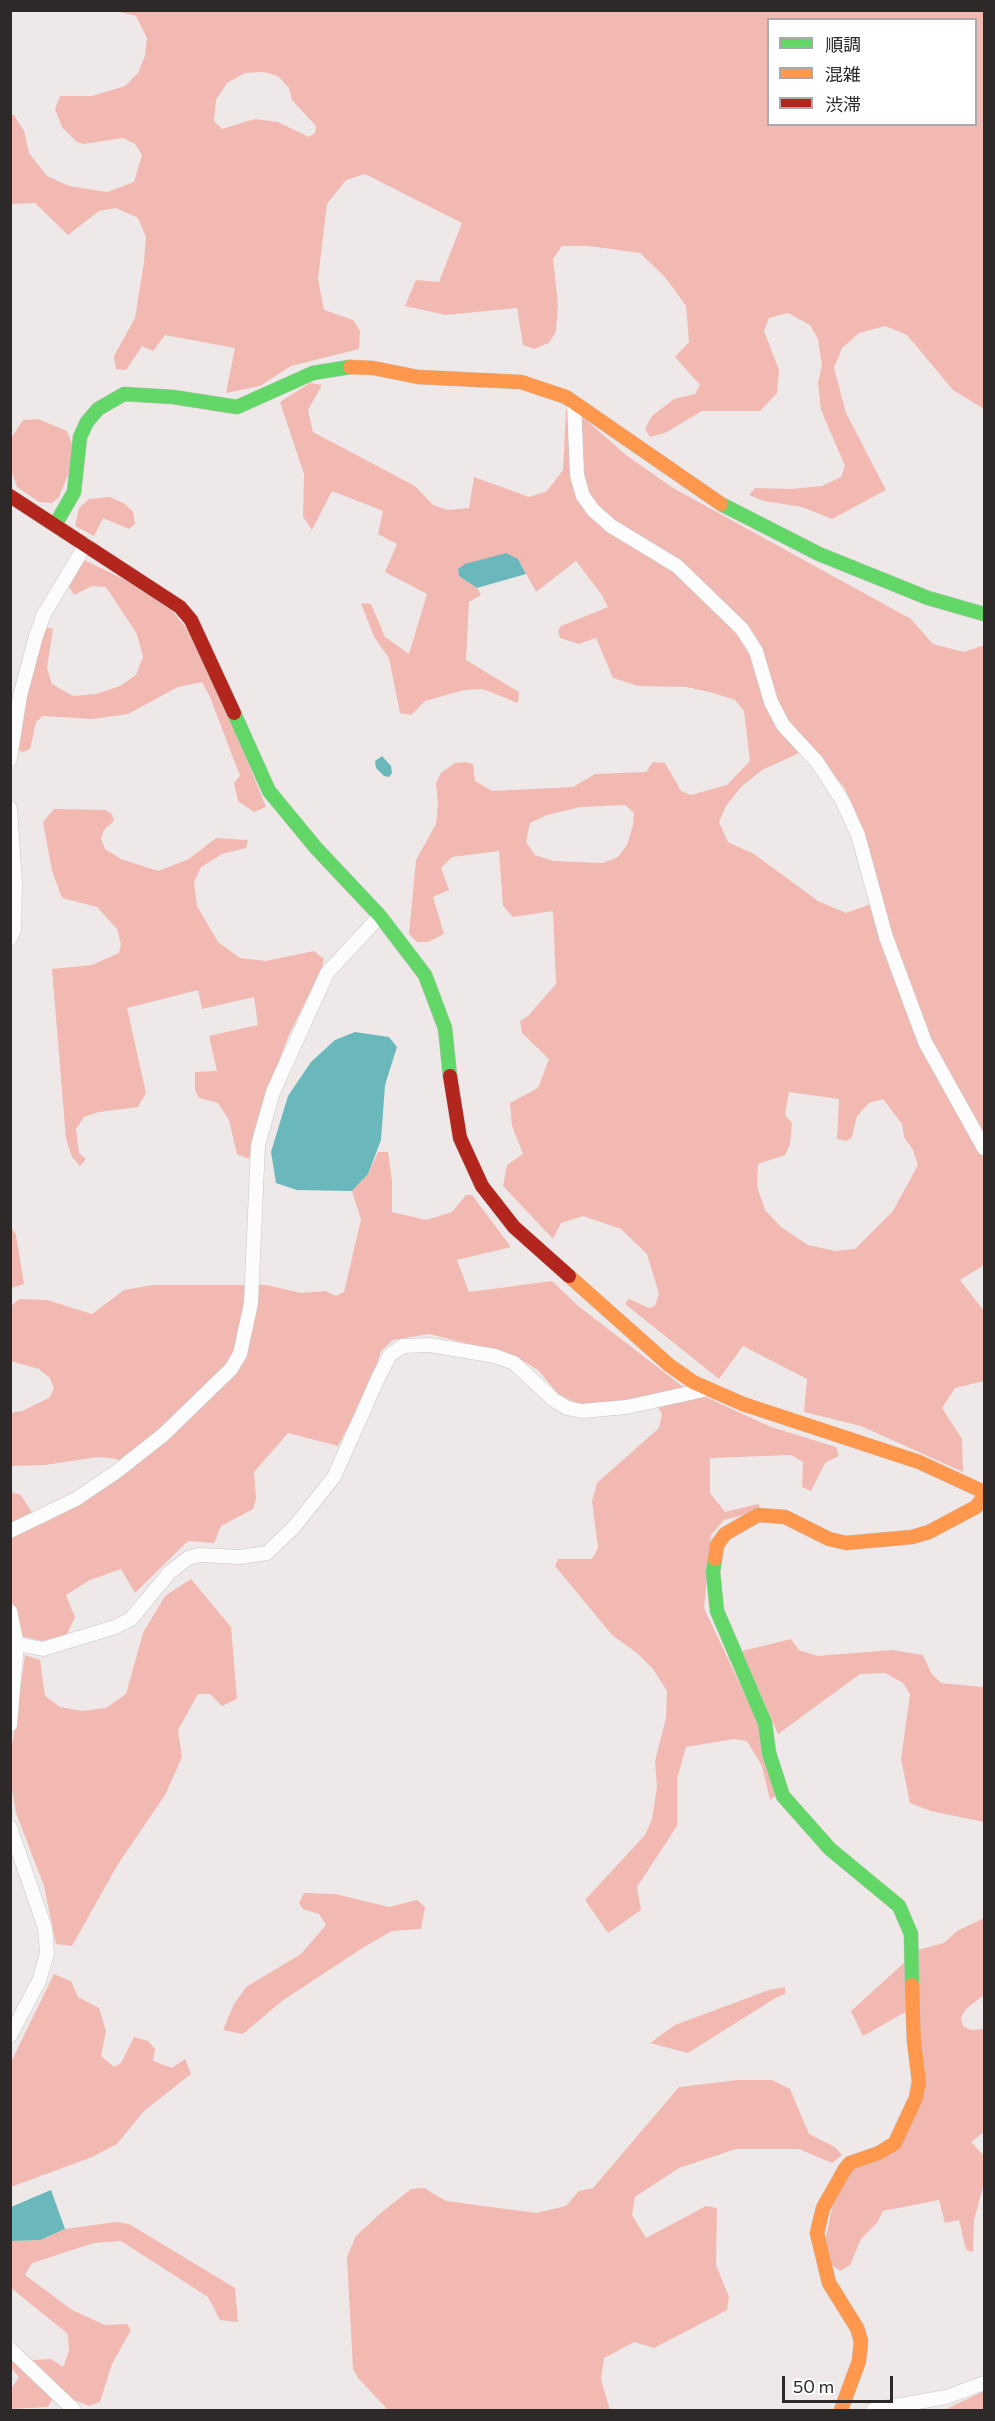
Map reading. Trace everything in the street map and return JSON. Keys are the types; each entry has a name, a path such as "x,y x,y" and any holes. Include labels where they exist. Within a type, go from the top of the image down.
{"street":[{"path":"55,525 74,492 80,436 87,422 104,405 124,394 144,393 237,407 313,374 332,368 355,367 418,377 520,382 566,397 694,488 743,517 879,580 928,598 984,614"},
{"path":"574,403 577,475 583,496 593,510 611,526 677,566 742,629 756,651 771,702 783,725 818,762 842,800 858,835 886,937 926,1042 984,1148"},
{"path":"10,496 180,607 191,620 215,668 256,766 269,791 316,848 380,916 425,975 439,1009 447,1042 453,1105 460,1138 478,1179 497,1208 556,1268 669,1365 693,1382 743,1404 919,1462 984,1494 976,1507 929,1532 912,1537 846,1543 829,1539 784,1517 759,1515 725,1534 717,1545 713,1572 717,1611 765,1723 769,1753 783,1796 830,1849 898,1906 911,1934 914,2042 919,2082 916,2098 895,2143 879,2153 850,2163 845,2169 823,2208 817,2234 829,2283 857,2328 861,2341 859,2361 841,2410"},
{"path":"10,759 20,696 36,636 44,614 86,544"},
{"path":"10,808 15,884 14,930 10,939"},
{"path":"10,1531 76,1499 116,1472 163,1435 231,1369 240,1354 251,1303 258,1145 273,1092 327,973 380,916"},
{"path":"16,1644 43,1649 115,1628 131,1619 169,1573 188,1558 199,1555 240,1557 267,1553 294,1527 334,1477 390,1355 403,1346 430,1345 495,1356 514,1363 560,1404 582,1411 627,1407 710,1388"},
{"path":"10,1611 16,1644 10,1725"},
{"path":"10,1827 45,1928 47,1953 39,1980 10,2036"},
{"path":"10,2349 74,2410"},
{"path":"873,2410 946,2397 984,2383"}],"shaded area":[{"path":"116,11 984,11 984,409 953,390 907,335 885,326 859,333 842,348 834,368 846,413 886,490 832,519 802,507 764,501 749,495 755,488 791,489 822,486 841,477 845,466 821,410 818,383 822,365 818,339 810,325 788,313 769,318 764,331 779,370 777,393 760,411 702,411 665,433 650,437 645,429 652,416 674,399 695,394 700,385 675,357 689,342 686,306 665,277 640,253 589,246 562,246 553,259 558,304 556,331 549,343 534,349 523,345 517,308 446,315 405,306 416,280 439,282 462,223 365,174 346,180 327,204 318,279 324,310 353,320 360,331 359,349 291,366 260,386 226,393 235,348 165,335 153,351 142,346 126,370 116,369 114,356 135,318 146,237 138,218 116,208 99,211 68,235 35,203 11,204 10,114 14,115 24,131 29,153 47,176 69,186 107,192 134,182 142,155 135,144 123,138 84,144 77,142 62,127 55,109 60,96 92,96 125,86 138,73 145,56 147,38 136,16","holes":["264,72 278,76 289,88 292,100 316,126 315,133 309,137 278,122 255,119 222,129 214,121 216,100 227,83 245,73"]},
{"path":"310,383 322,385 308,410 313,432 415,486 433,505 448,510 469,508 474,477 529,497 547,491 563,470 566,409 586,420 626,455 673,488 911,619 933,644 964,652 984,645 984,1265 960,1280 984,1311 984,1381 955,1388 942,1408 962,1439 963,1472 861,1426 804,1412 807,1379 743,1346 719,1379 625,1304 629,1299 649,1308 655,1306 659,1294 647,1254 621,1229 583,1216 561,1223 553,1239 503,1186 507,1165 523,1154 512,1126 510,1103 538,1088 549,1059 522,1033 520,1021 528,1016 556,984 553,911 513,917 503,906 499,851 452,857 441,868 449,890 433,897 444,934 428,942 417,942 409,934 416,860 436,824 438,805 436,783 441,773 455,763 473,764 475,781 492,791 573,787 595,774 646,772 653,762 665,763 681,791 691,795 727,785 750,761 744,711 735,700 710,692 686,687 638,686 613,678 596,638 579,644 560,638 558,631 561,626 608,607 602,595 576,561 536,592 518,559 459,576 477,588 481,595 469,602 466,660 519,692 518,703 483,689 464,690 425,701 411,715 400,713 389,658 374,637 361,603 371,604 385,637 409,654 427,594 385,572 397,544 378,534 383,511 332,491 312,530 303,517 304,474 280,402","holes":["810,748 844,787 863,829 882,900 846,913 818,901 754,854 728,842 719,822 726,806 741,787 762,770","625,805 634,813 627,845 618,857 603,863 553,861 535,855 526,842 530,823 547,815 580,807","789,1092 839,1099 837,1139 847,1141 852,1137 857,1116 869,1103 883,1099 902,1124 904,1137 913,1150 918,1165 893,1211 855,1249 835,1251 808,1245 781,1227 765,1210 757,1186 758,1164 785,1155 790,1144 792,1123 785,1115"]},
{"path":"38,419 67,431 72,444 69,472 59,497 52,503 39,502 17,487 11,470 11,438 23,420"},
{"path":"110,497 125,504 133,512 135,524 129,529 103,518 94,536 75,526 79,508 89,499"},
{"path":"84,560 142,588 171,609 187,629 212,674 266,807 254,812 238,801 234,783 240,776 202,682 178,687 128,714 92,719 43,716 36,722 30,749 23,752 16,749 25,697 45,627 53,629 47,668 52,684 73,696 96,694 120,686 136,675 143,657 137,634 106,587 92,586 74,595 69,587"},
{"path":"54,809 106,810 112,814 114,821 104,830 101,839 105,849 121,859 158,871 189,859 216,838 248,840 246,848 222,854 201,867 194,882 197,906 218,942 240,958 266,961 314,951 324,959 322,968 289,1035 266,1094 249,1159 237,1154 229,1120 218,1103 199,1098 195,1090 195,1072 217,1071 209,1036 258,1025 254,997 202,1009 198,990 127,1008 146,1093 138,1107 99,1112 84,1117 76,1129 79,1153 86,1159 80,1166 72,1157 66,1139 52,969 92,965 119,953 121,944 117,929 97,907 62,898 52,871 43,822"},
{"path":"378,1152 388,1152 392,1181 392,1212 426,1220 452,1212 466,1195 472,1195 511,1247 457,1260 469,1292 552,1281 577,1305 682,1386 771,1427 836,1447 839,1456 825,1463 811,1491 802,1487 803,1462 791,1455 710,1458 710,1493 725,1512 758,1504 762,1510 724,1520 711,1535 704,1608 756,1718 776,1795 770,1800 762,1766 747,1741 734,1739 686,1747 677,1779 677,1826 637,1887 641,1910 608,1933 585,1900 645,1835 652,1819 657,1787 655,1761 666,1718 667,1691 653,1669 637,1653 612,1635 555,1566 558,1559 592,1559 598,1548 592,1501 597,1483 659,1428 662,1414 658,1407 648,1400 579,1404 559,1395 538,1370 513,1355 429,1334 393,1340 381,1351 371,1383 338,1446 288,1433 254,1472 256,1498 253,1509 221,1526 214,1543 188,1541 135,1593 121,1569 90,1580 66,1595 75,1617 66,1636 42,1641 11,1634 11,1492 21,1495 40,1525 77,1506 125,1471 117,1459 98,1457 45,1465 11,1466 11,1413 22,1411 49,1398 54,1389 50,1378 39,1369 11,1361 11,1306 19,1299 47,1300 92,1314 124,1290 153,1285 266,1285 301,1293 325,1291 336,1296 344,1292 361,1220 352,1191 368,1174"},
{"path":"11,1227 16,1235 24,1284 11,1288"},
{"path":"191,1579 231,1627 237,1699 222,1706 210,1694 198,1694 178,1730 182,1757 165,1795 118,1864 72,1946 56,1944 44,1886 16,1813 11,1784 11,1753 25,1655 40,1660 45,1696 60,1707 82,1711 106,1708 126,1694 143,1633 165,1596"},
{"path":"791,1639 799,1650 817,1656 892,1650 923,1655 931,1673 941,1683 984,1687 984,1822 931,1811 910,1803 901,1759 910,1694 903,1683 885,1673 860,1674 778,1734 742,1651"},
{"path":"304,1893 335,1894 389,1907 417,1900 425,1907 421,1929 392,1931 364,1947 282,2001 243,2034 223,2030 234,2004 246,1987 301,1954 326,1925 319,1914 303,1909 299,1903"},
{"path":"984,1918 984,1995 966,2009 961,2018 963,2026 971,2030 984,2029 984,2132 971,2142 984,2156 984,2183 974,2220 973,2252 966,2250 959,2220 945,2223 939,2200 883,2211 877,2223 861,2239 850,2265 840,2271 829,2263 825,2242 833,2203 853,2168 910,2129 918,2005 863,2036 851,2011 918,1950 944,1943 957,1931"},
{"path":"54,1974 71,1981 78,1997 99,2008 106,2031 101,2056 114,2067 121,2063 134,2037 148,2041 155,2049 153,2061 172,2068 185,2059 191,2074 144,2111 117,2144 92,2157 11,2187 11,2062"},
{"path":"785,1987 785,1994 688,2053 650,2043 675,2025 769,1990"},
{"path":"738,2080 772,2080 790,2089 809,2134 835,2147 842,2155 832,2163 799,2149 736,2149 679,2168 635,2197 632,2215 646,2238 706,2206 717,2208 716,2265 729,2297 727,2310 654,2348 634,2342 604,2358 601,2379 610,2410 388,2410 358,2378 353,2369 347,2257 356,2236 411,2189 424,2188 446,2201 536,2213 566,2206 579,2191 593,2188 679,2087"},
{"path":"116,2222 129,2224 235,2288 238,2322 220,2320 208,2297 121,2241 94,2243 32,2263 25,2275 72,2310 105,2325 127,2324 131,2330 112,2364 100,2402 89,2406 67,2397 33,2360 51,2359 63,2367 69,2351 68,2334 11,2288 10,2241 40,2240 65,2229"},
{"path":"11,2357 26,2370 52,2400 48,2407 11,2409 11,2389 19,2377 11,2368"},
{"path":"984,2391 984,2410 944,2410"}],"water":[{"path":"506,553 518,559 526,574 477,588 459,576 458,569 465,564"},
{"path":"382,756 391,766 392,773 389,777 384,776 376,768 375,761"},
{"path":"355,1032 389,1037 397,1047 385,1085 381,1140 368,1174 352,1191 297,1190 276,1183 271,1152 288,1096 311,1062 335,1040"},
{"path":"51,2190 65,2229 40,2240 11,2241 11,2207"}],"traffic: fast":[{"path":"55,525 74,492 80,437 87,422 98,409 124,394 173,397 237,407 313,373 350,367"},
{"path":"721,504 819,554 928,598 984,614"},
{"path":"234,713 269,791 316,848 380,916 425,975 445,1028 450,1076"},
{"path":"715,1559 713,1572 717,1611 765,1723 769,1753 783,1796 830,1849 899,1906 911,1934 912,1985"}],"traffic: slow":[{"path":"350,367 373,368 418,377 521,382 566,397 721,504"},
{"path":"569,1276 669,1365 693,1382 743,1404 919,1462 984,1492"},
{"path":"715,1559 717,1545 725,1534 758,1515 785,1517 829,1539 846,1543 912,1537 929,1532 976,1507 984,1496"},
{"path":"841,2410 859,2361 861,2341 857,2328 829,2283 817,2233 823,2208 845,2169 850,2163 879,2153 895,2143 916,2098 919,2082 914,2041 912,1985"}],"traffic: jam":[{"path":"10,496 180,607 191,620 234,713"},
{"path":"450,1076 460,1138 482,1186 514,1227 569,1276"}]}
